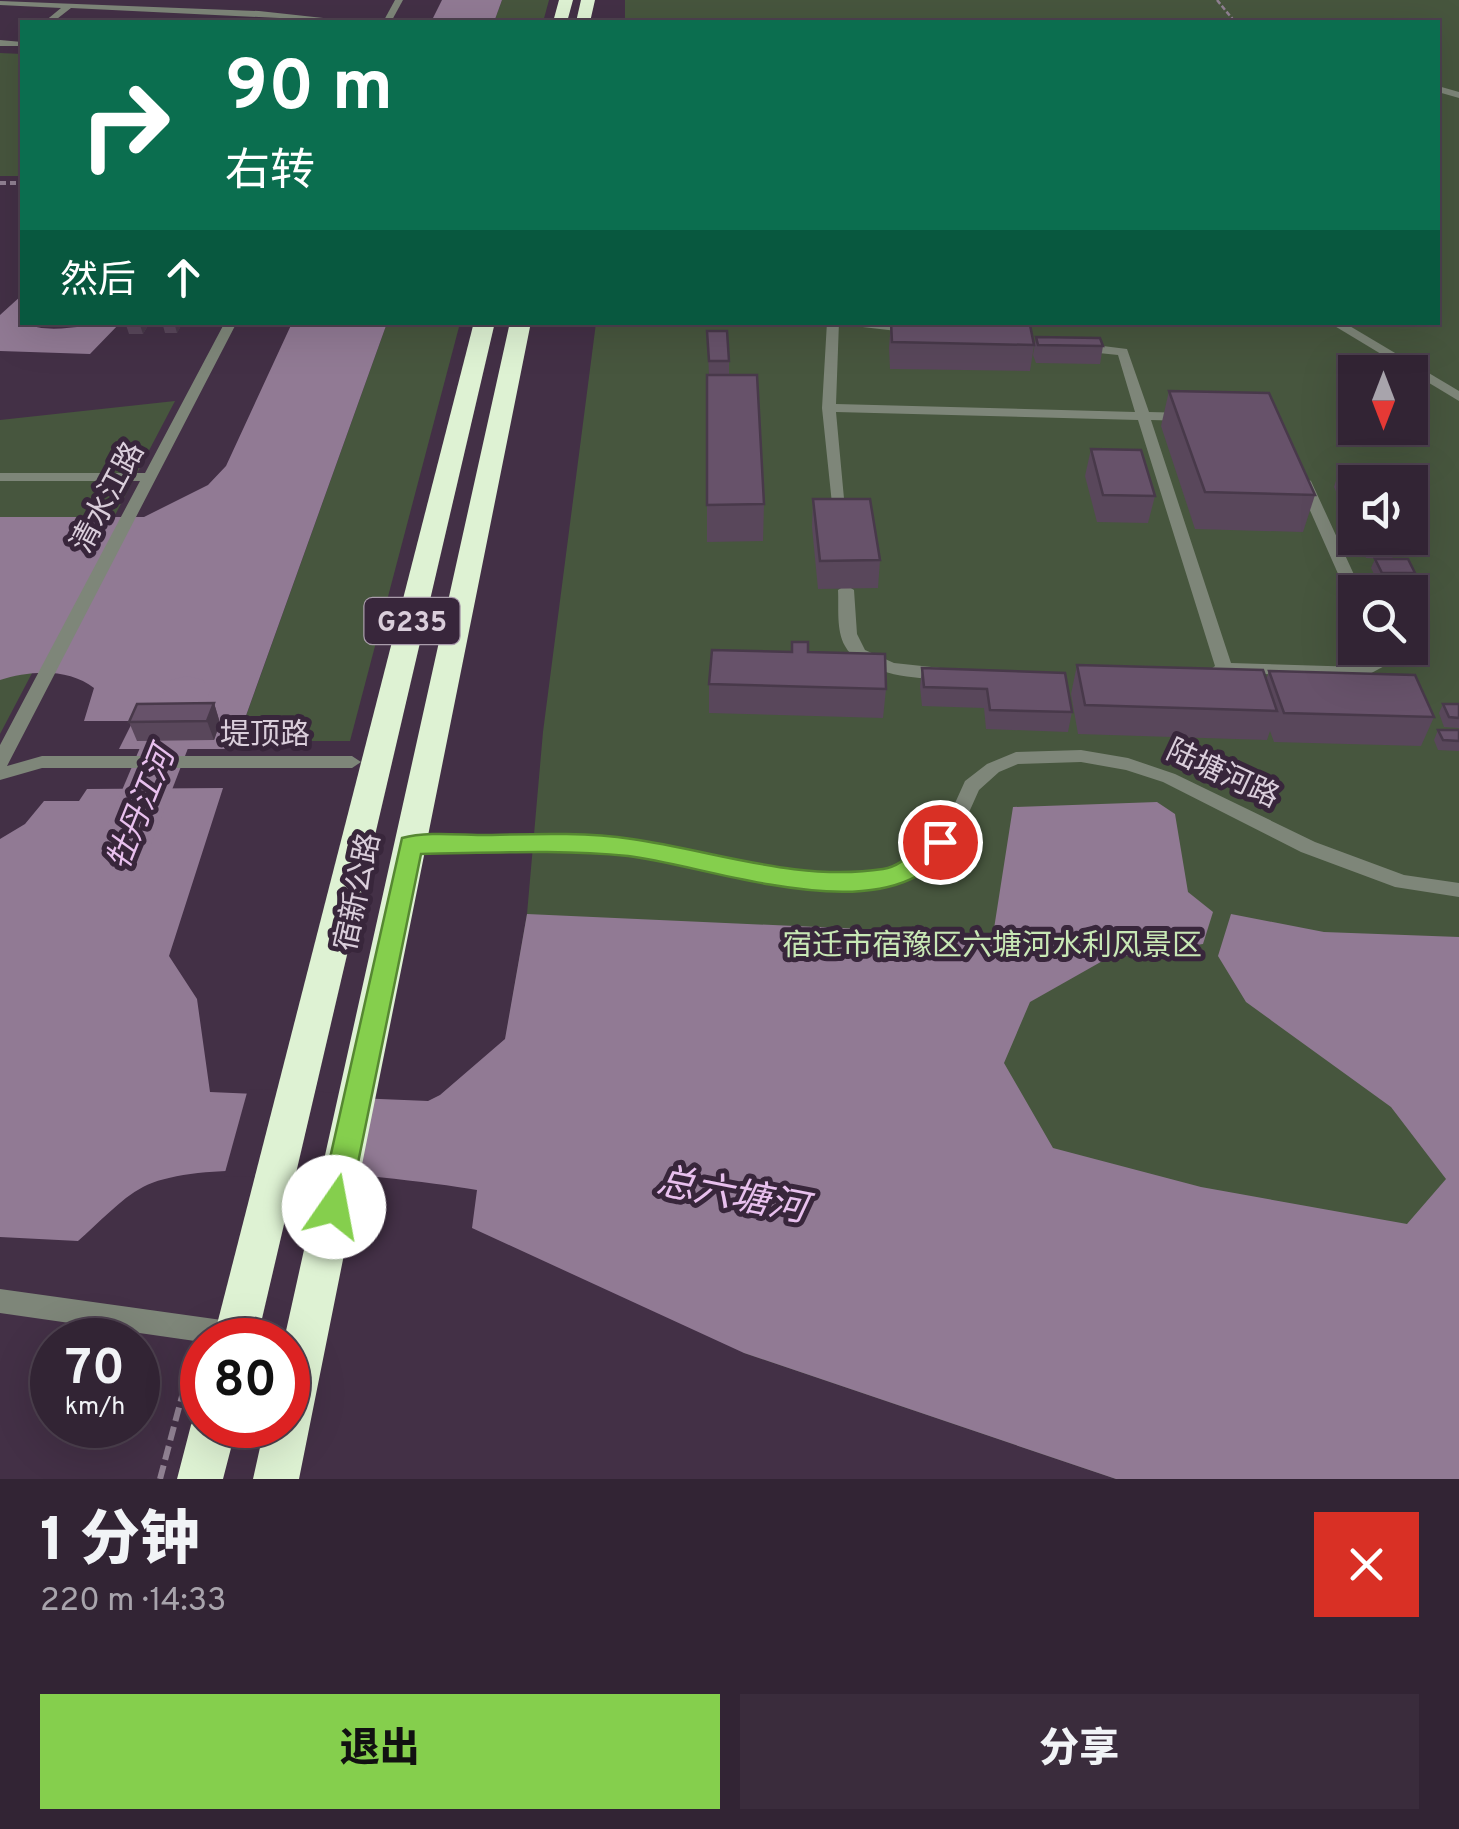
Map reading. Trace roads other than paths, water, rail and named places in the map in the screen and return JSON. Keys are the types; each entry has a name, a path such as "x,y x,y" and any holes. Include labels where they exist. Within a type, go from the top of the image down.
{"highway":[{"name":"宿新公路","path":"231,1318 259,1245 483,325"},
{"name":"宿新公路","path":"276,1479 520,325"},
{"path":"200,1479 208,1448"}],"street":[{"path":"259,13 270,0"},
{"path":"0,3 72,3 334,20"},
{"path":"51,20 72,3"},
{"name":"清水江路","path":"0,762 229,325"},
{"path":"833,325 829,408 840,525"},
{"path":"880,325 931,331"},
{"path":"1339,325 1459,396"},
{"path":"1066,346 1124,352 1224,668"},
{"path":"829,408 1201,418"},
{"path":"1301,472 1347,575"},
{"path":"0,476 150,477"},
{"path":"846,590 851,639 861,656 912,672 952,673"},
{"path":"1192,681 1208,678 1224,668 1364,672 1378,665"},
{"name":"陆塘河路","path":"411,845 526,843 630,848 767,876 888,878 929,858 960,814 971,786 993,768 1016,758 1081,756 1128,764 1169,778 1308,846 1385,876 1459,890"},
{"name":"堤顶路","path":"0,774 56,762 352,762"},
{"path":"0,1301 180,1328"}],"water":[{"path":"442,0 502,0 495,20 432,20"},
{"path":"20,297 20,325 57,329 118,325 90,354 0,351 0,315"},
{"path":"291,325 386,325 234,749 119,749 133,721 84,721 94,688 84,682 49,673 0,680 0,517 144,517 208,485 226,466"},
{"name":"总六塘河","path":"223,788 169,956 197,999 210,1092 428,1101 440,1095 505,1039 527,914 993,935 1013,807 1157,802 1175,814 1188,892 1213,912 1203,944 1106,959 1030,1002 1004,1063 1053,1148 1201,1187 1407,1224 1446,1179 1391,1107 1246,1002 1218,956 1231,914 1324,932 1459,937 1459,1479 1116,1479 744,1353 472,1228 477,1190 356,1175 212,1172 172,1177 143,1187 78,1241 0,1237 0,839 25,824 44,801 79,801 87,789"}],"waterway":[{"name":"牡丹江河","path":"124,847 187,691"}],"park label":[{"name":"宿迁市宿豫区六塘河水利风景区","path":"992,945"}]}
